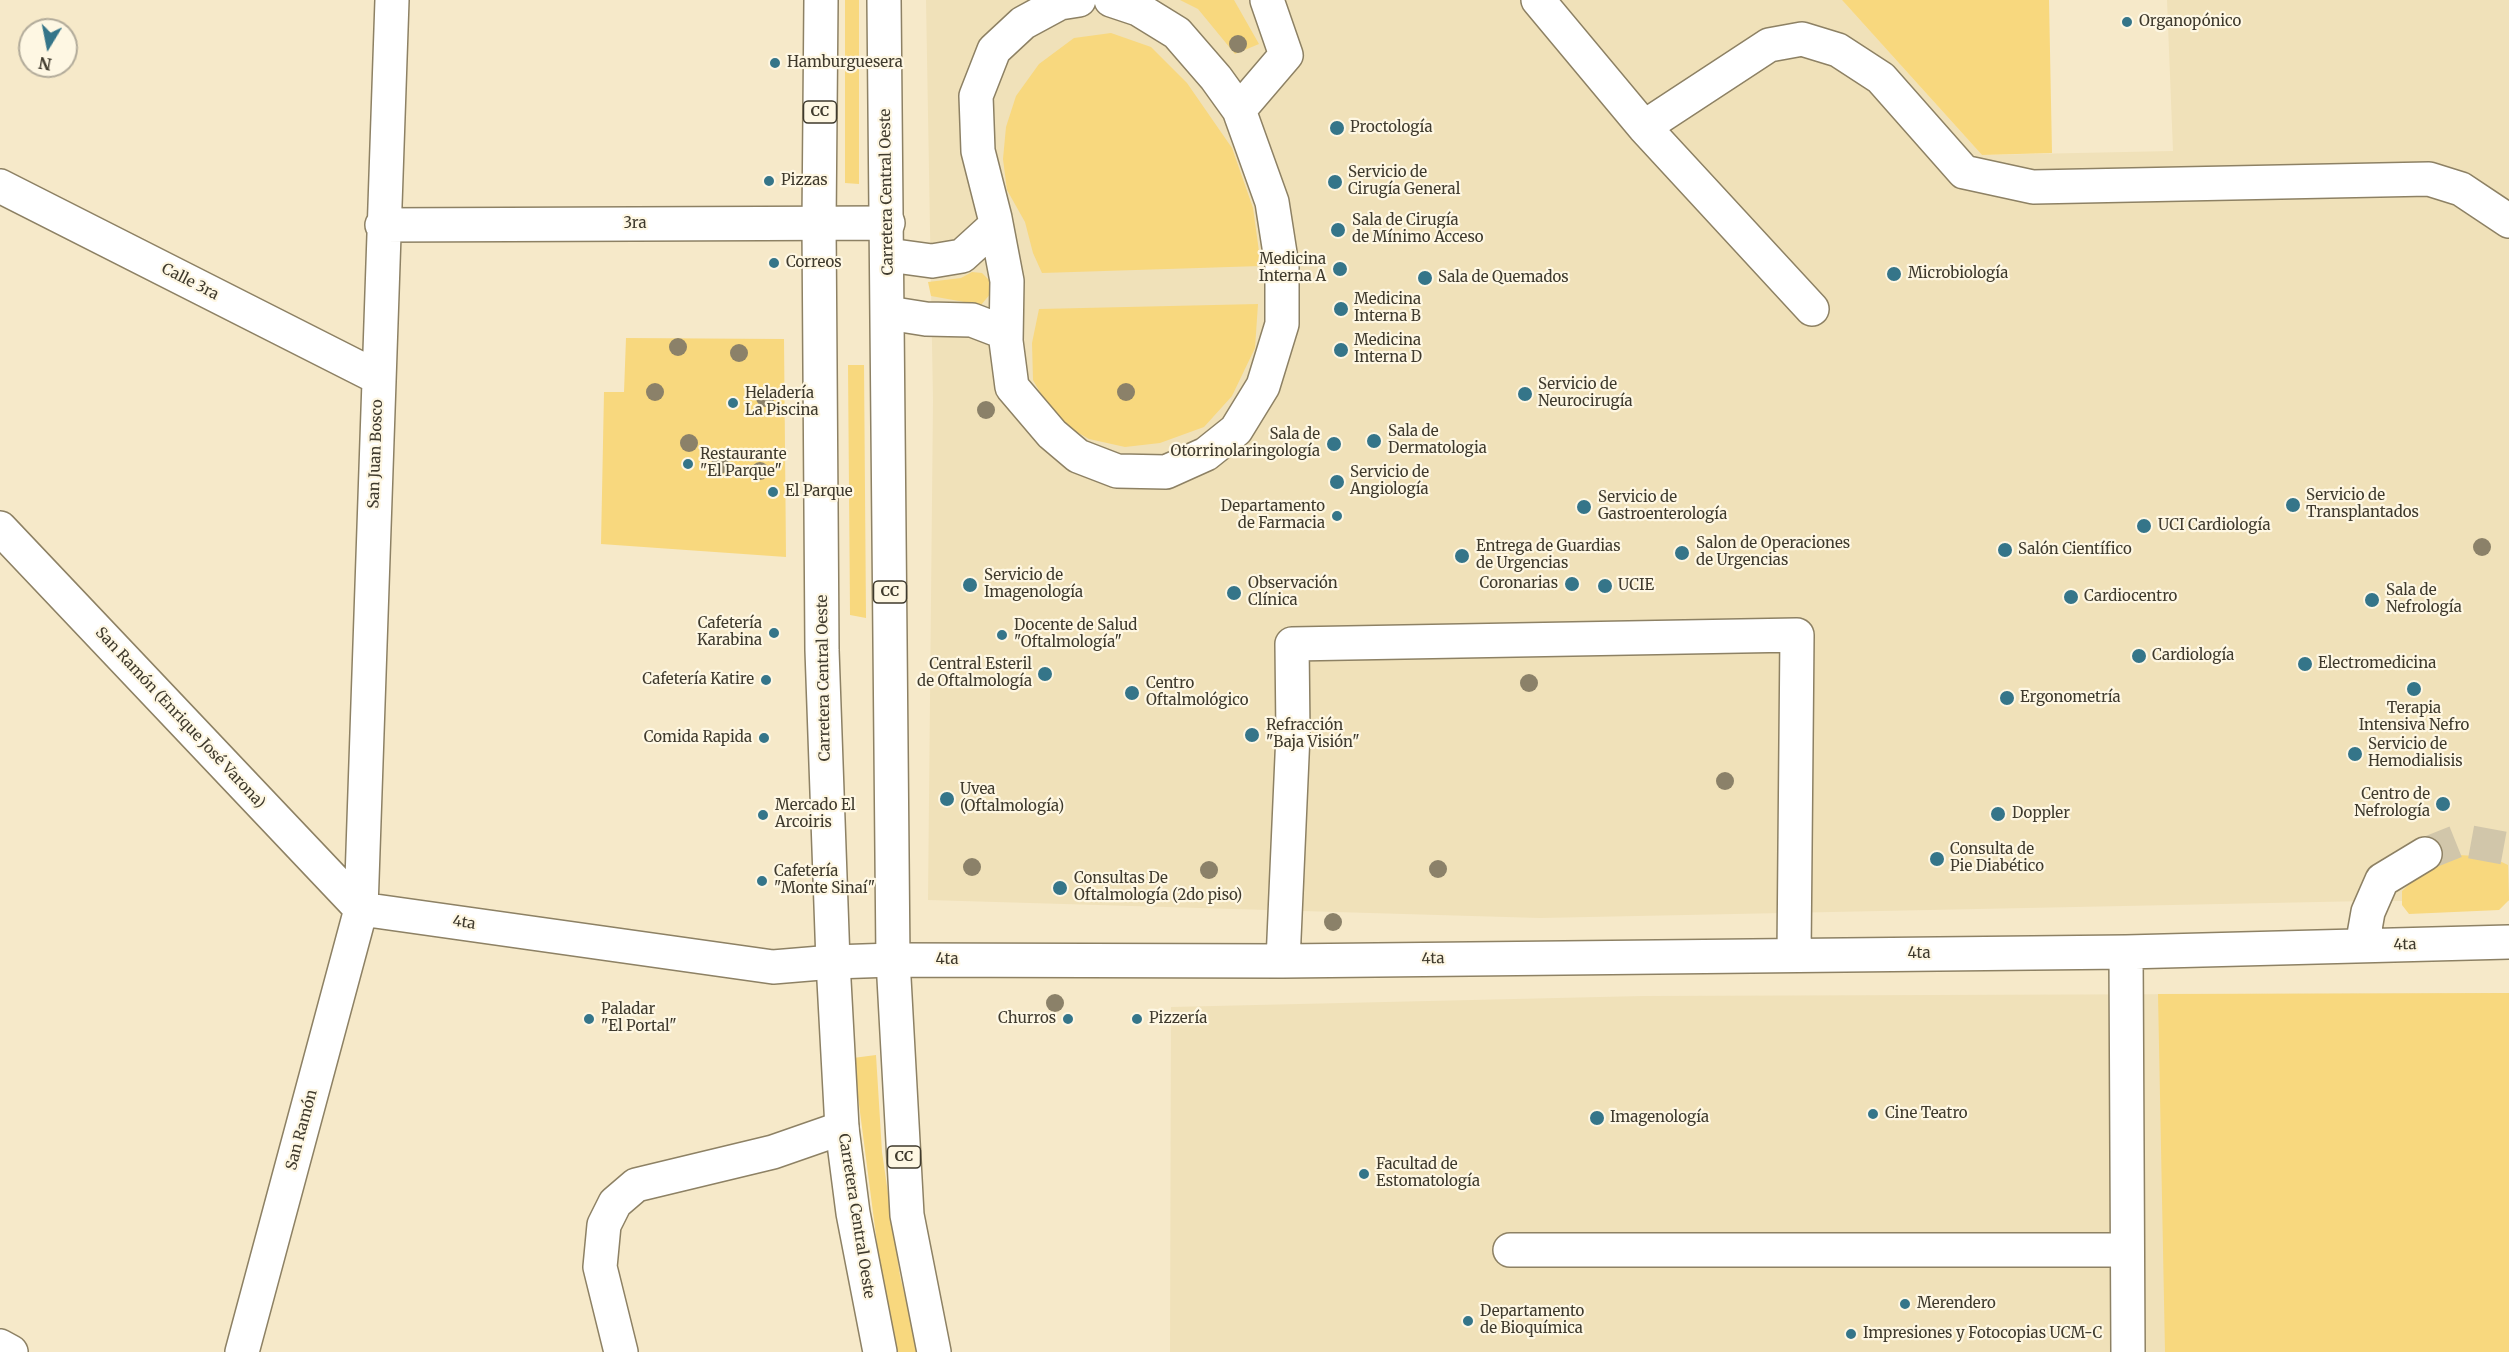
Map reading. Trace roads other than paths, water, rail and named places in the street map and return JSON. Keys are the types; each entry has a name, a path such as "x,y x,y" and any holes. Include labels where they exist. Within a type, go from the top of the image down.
{"street":[{"name":"San Juan Bosco","path":"361,909 382,225 392,0"},
{"name":"Carretera Central Oeste","path":"821,0 819,224 822,650 833,962 842,1128 853,1213 880,1352"},
{"name":"Carretera Central Oeste","path":"884,0 893,960 907,1215 934,1352"},
{"path":"1079,0 1060,3 1023,23 994,50 976,96 978,152 1007,280 1006,333 1012,387 1052,434 1078,456 1117,471 1166,472 1206,454 1236,430 1263,386 1282,324 1282,266 1272,202 1239,110 1216,78 1176,33 1137,9 1111,0"},
{"path":"1239,110 1286,55 1267,0"},
{"path":"1538,0 1644,127 1812,309"},
{"path":"1644,127 1769,45 1802,39 1838,50 1881,78 1964,172 2033,187 2429,179 2461,189 2509,220"},
{"name":"Calle 3ra","path":"0,186 379,378"},
{"name":"3ra","path":"382,225 819,224 888,239 932,261 962,255 996,225"},
{"path":"888,313 926,319 972,320 1006,333"},
{"name":"San Ramón (Enrique José Varona)","path":"0,528 361,909"},
{"path":"1283,961 1292,746 1292,644 1797,635 1794,955"},
{"path":"2362,946 2368,912 2382,880 2425,854"},
{"name":"4ta","path":"361,909 773,967 893,960 1283,961 2126,952 2509,942"},
{"name":"San Ramón","path":"243,1352 361,909"},
{"path":"2126,952 2128,1352"},
{"path":"621,1352 600,1267 604,1225 615,1203 636,1185 773,1152 842,1128"},
{"path":"1510,1250 2127,1250"},
{"path":"0,1346 11,1352"}],"tunnel":[{"path":"2425,854 2460,840 2509,849"}],"place":[{"name":"Organopónico","path":"2127,22"},
{"name":"Hamburguesera","path":"775,63"},
{"name":"Proctología","path":"1337,128"},
{"name":"Pizzas","path":"769,181"},
{"name":"Servicio de Cirugía General","path":"1335,182"},
{"name":"Sala de Cirugía de Mínimo Acceso","path":"1338,230"},
{"name":"Correos","path":"774,263"},
{"name":"Medicina Interna A","path":"1340,269"},
{"name":"Microbiología","path":"1894,274"},
{"name":"Sala de Quemados","path":"1425,278"},
{"name":"Medicina Interna B","path":"1341,309"},
{"name":"Medicina Interna D","path":"1341,350"},
{"name":"Servicio de Neurocirugía","path":"1525,394"},
{"name":"Heladería La Piscina","path":"733,403"},
{"name":"Sala de Dermatologia","path":"1374,441"},
{"name":"Sala de Otorrinolaringología","path":"1334,444"},
{"name":"Restaurante \"El Parque\"","path":"688,464"},
{"name":"Servicio de Angiología","path":"1337,482"},
{"name":"El Parque","path":"773,492"},
{"name":"Servicio de Transplantados","path":"2293,505"},
{"name":"Servicio de Gastroenterología","path":"1584,507"},
{"name":"Departamento de Farmacia","path":"1337,516"},
{"name":"UCI Cardiología","path":"2144,526"},
{"name":"Salón Científico","path":"2005,550"},
{"name":"Salon de Operaciones de Urgencias","path":"1682,553"},
{"name":"Entrega de Guardias de Urgencias","path":"1462,556"},
{"name":"Coronarias","path":"1572,584"},
{"name":"Servicio de Imagenología","path":"970,585"},
{"name":"UCIE","path":"1605,586"},
{"name":"Observación Clínica","path":"1234,593"},
{"name":"Cardiocentro","path":"2071,597"},
{"name":"Sala de Nefrología","path":"2372,600"},
{"name":"Cafetería Karabina","path":"774,633"},
{"name":"Docente de Salud \"Oftalmología\"","path":"1002,635"},
{"name":"Cardiología","path":"2139,656"},
{"name":"Electromedicina","path":"2305,664"},
{"name":"Central Esteril de Oftalmología","path":"1045,674"},
{"name":"Cafetería Katire","path":"766,680"},
{"name":"Terapia Intensiva Nefro","path":"2414,689"},
{"name":"Centro Oftalmológico","path":"1132,693"},
{"name":"Ergonometría","path":"2007,698"},
{"name":"Refracción \"Baja Visión\"","path":"1252,735"},
{"name":"Comida Rapida","path":"764,738"},
{"name":"Servicio de Hemodialisis","path":"2355,754"},
{"name":"Uvea (Oftalmología)","path":"947,799"},
{"name":"Centro de Nefrología","path":"2443,804"},
{"name":"Doppler","path":"1998,814"},
{"name":"Mercado El Arcoiris","path":"763,815"},
{"name":"Consulta de Pie Diabético","path":"1937,859"},
{"name":"Cafetería \"Monte Sinaí\"","path":"762,881"},
{"name":"Consultas De Oftalmología (2do piso)","path":"1060,888"},
{"name":"Paladar \"El Portal\"","path":"589,1019"},
{"name":"Churros","path":"1068,1019"},
{"name":"Pizzería","path":"1137,1019"},
{"name":"Cine Teatro","path":"1873,1114"},
{"name":"Imagenología","path":"1597,1118"},
{"name":"Facultad de Estomatología","path":"1364,1174"},
{"name":"Merendero","path":"1905,1304"},
{"name":"Departamento de Bioquímica","path":"1468,1321"},
{"name":"Impresiones y Fotocopias UCM-C","path":"1851,1334"}]}
